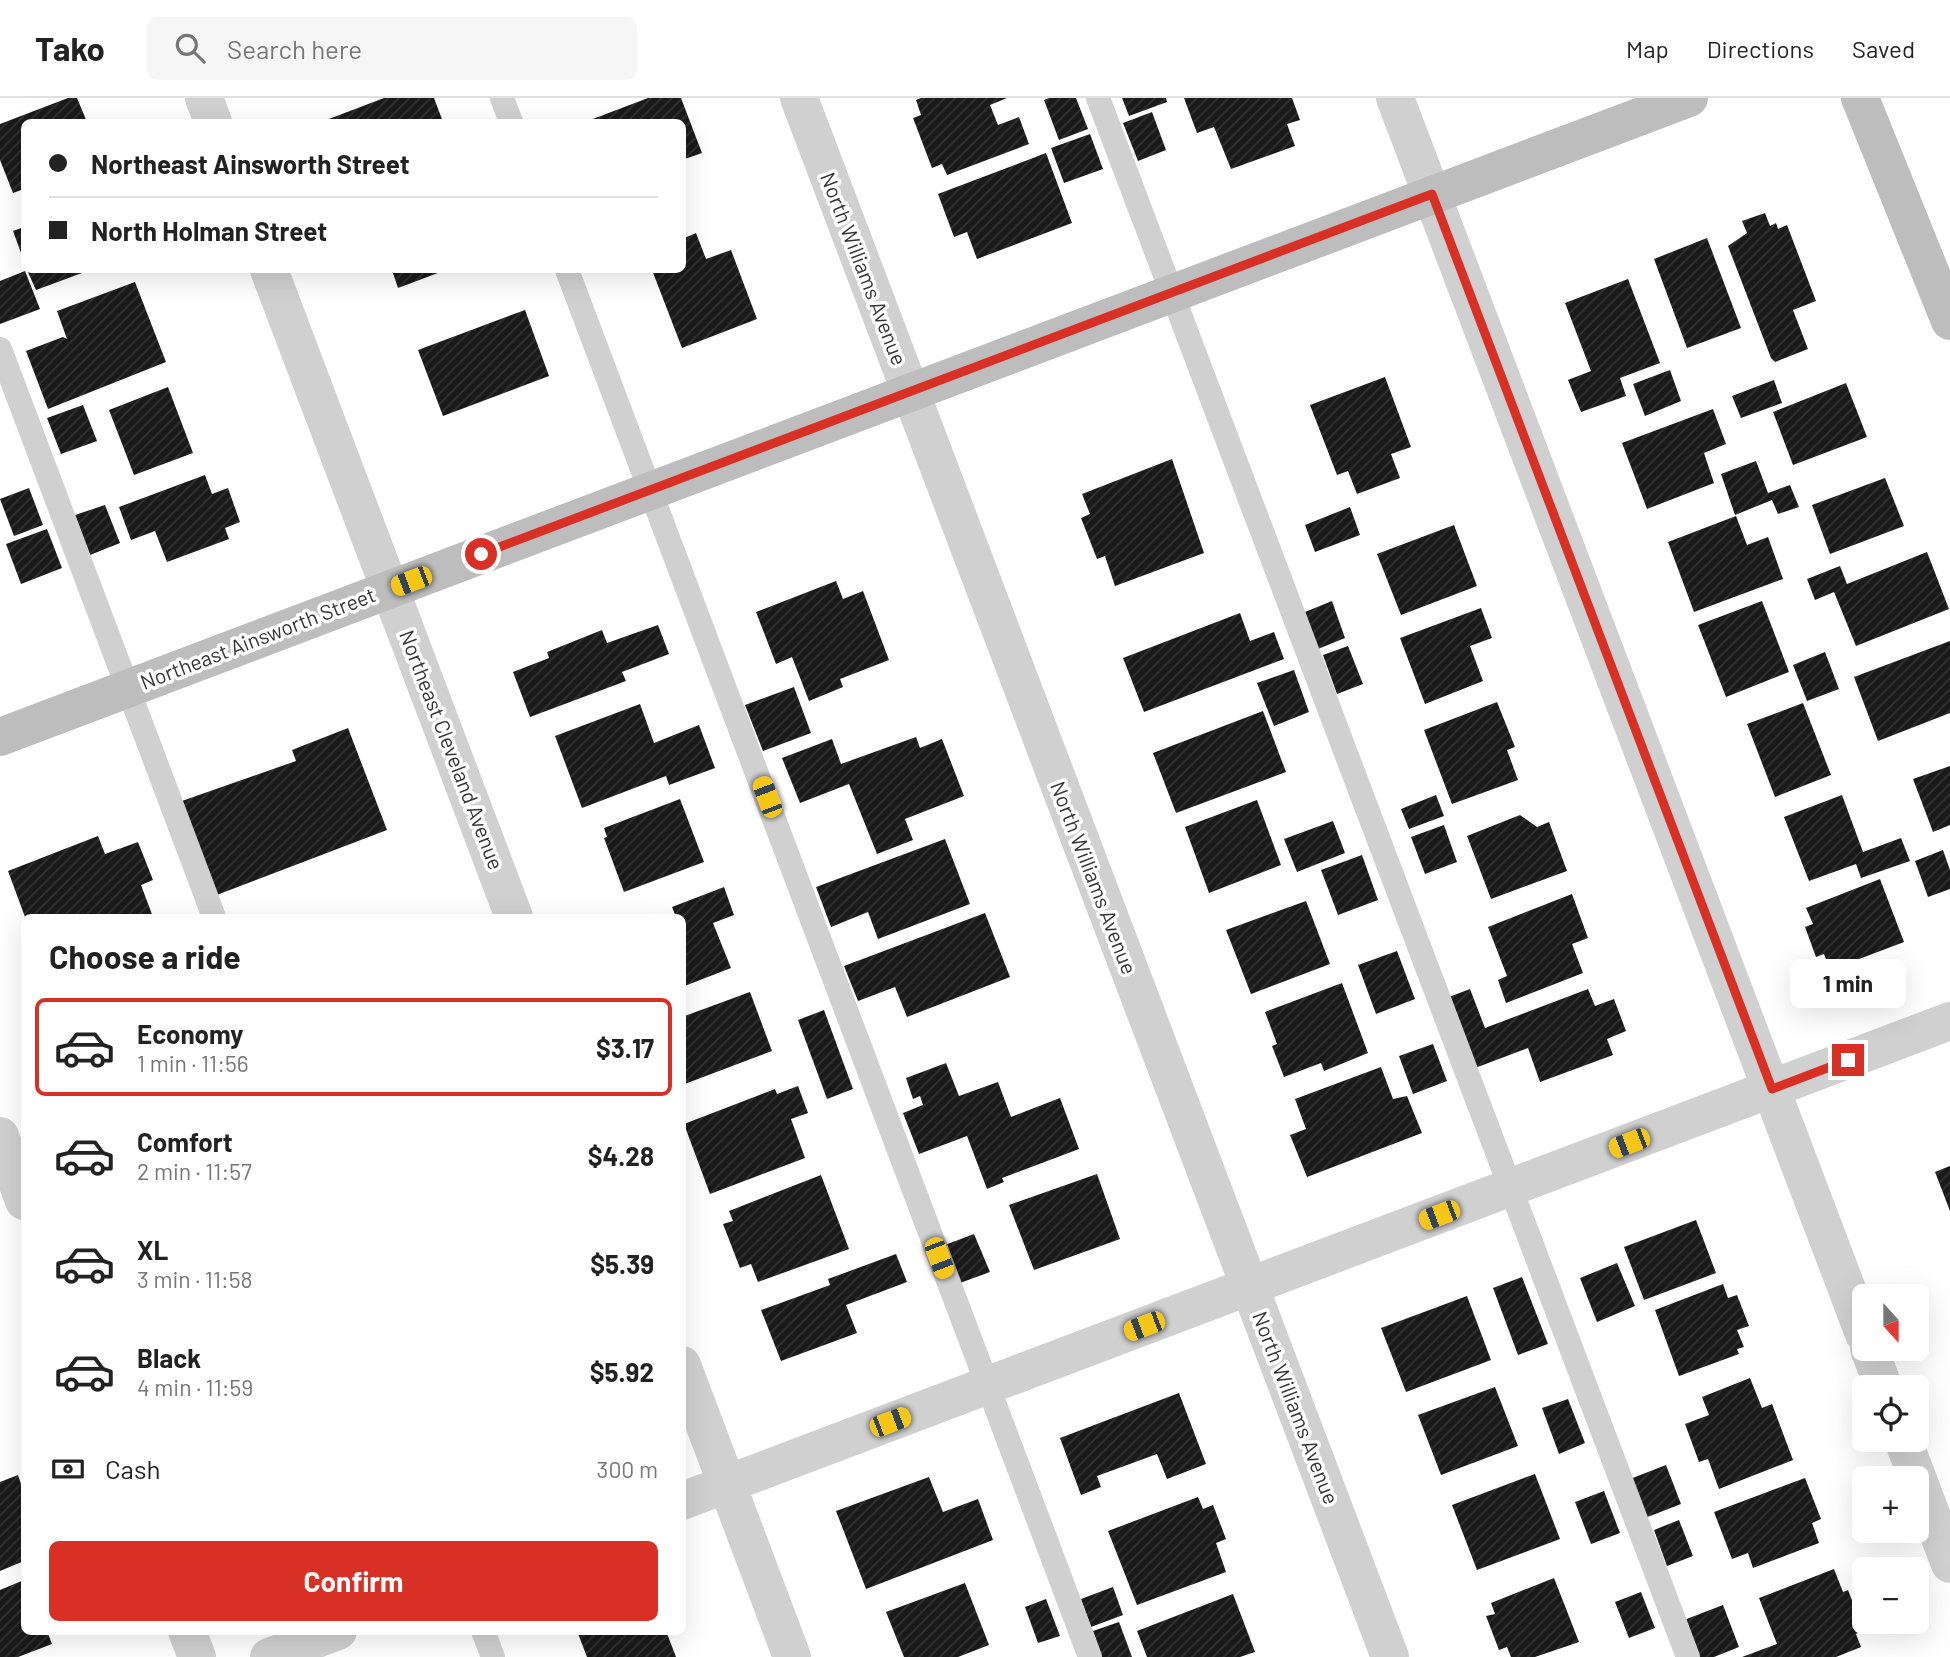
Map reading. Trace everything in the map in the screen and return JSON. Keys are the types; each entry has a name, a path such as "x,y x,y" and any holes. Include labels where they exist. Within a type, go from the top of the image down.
{"street":[{"path":"204,98 212,119"},
{"name":"North Williams Avenue","path":"799,98 1390,1657"},
{"path":"1395,98 1852,1302"},
{"name":"Northeast Ainsworth Street","path":"0,737 1689,98"},
{"path":"1860,98 1950,321"},
{"name":"Northeast Cleveland Avenue","path":"270,273 513,914"},
{"path":"686,1499 1950,1021"},
{"path":"0,1136 21,1193"},
{"path":"686,1376 792,1657"},
{"path":"1908,1452 1950,1564"},
{"path":"189,1635 197,1657"},
{"path":"269,1657 327,1635"}],"lane":[{"path":"502,98 510,119"},
{"path":"1098,98 1688,1657"},
{"path":"568,273 1090,1657"},
{"path":"0,349 213,914"},
{"path":"485,1635 493,1657"}],"building":[{"path":"68,98 77,98 86,119 21,119 21,190 13,193 0,160 0,124"},
{"path":"384,98 434,98 442,119 329,119"},
{"path":"648,98 681,98 702,153 686,159 686,119 593,119"},
{"path":"1007,98 990,105 998,125 1019,117 1029,144 947,175 942,164 932,168 913,118 921,115 916,100"},
{"path":"1076,98 1088,129 1059,140 1044,100"},
{"path":"1122,98 1166,98 1167,102 1129,116"},
{"path":"1184,98 1292,98 1300,120 1287,124 1295,146 1231,169 1214,127 1197,133"},
{"path":"1152,112 1166,150 1138,161 1123,123"},
{"path":"1090,134 1103,169 1064,183 1051,148"},
{"path":"1046,153 1072,223 977,259 967,232 954,237 938,194"},
{"path":"1765,213 1770,226 1776,223 1778,229 1787,225 1816,301 1793,310 1808,349 1775,362 1771,358 1728,246 1747,233 1742,221"},
{"path":"21,228 21,253 13,231"},
{"path":"696,233 706,259 731,250 757,319 682,348 653,273 686,273 686,237"},
{"path":"1707,238 1741,328 1687,348 1654,259"},
{"path":"26,273 40,309 0,324 0,281"},
{"path":"28,273 82,273 36,290"},
{"path":"393,273 438,273 398,288"},
{"path":"1628,279 1660,363 1620,378 1626,396 1581,412 1568,380 1591,371 1565,303"},
{"path":"135,282 166,362 48,409 26,351 63,337 67,339 57,311"},
{"path":"525,310 549,376 443,416 418,350"},
{"path":"1670,370 1681,401 1645,416 1633,384"},
{"path":"1385,377 1411,447 1391,454 1400,478 1357,494 1348,471 1337,475 1310,405"},
{"path":"1774,380 1782,403 1741,418 1732,396"},
{"path":"1846,383 1867,437 1793,465 1773,412"},
{"path":"168,387 193,453 134,475 109,410"},
{"path":"83,405 97,441 61,454 47,418"},
{"path":"1713,409 1726,444 1704,453 1714,483 1647,509 1622,443"},
{"path":"1172,459 1204,553 1115,586 1105,556 1097,559 1081,518 1090,514 1082,494"},
{"path":"1756,461 1768,493 1790,485 1799,507 1778,514 1772,500 1735,515 1721,474"},
{"path":"205,475 212,494 228,488 240,522 225,528 229,539 167,562 155,531 131,540 119,507"},
{"path":"1885,478 1904,526 1830,554 1812,505"},
{"path":"29,488 43,525 14,536 0,499"},
{"path":"105,505 120,543 90,555 75,515"},
{"path":"1350,507 1360,535 1315,552 1305,525"},
{"path":"1736,516 1747,545 1768,537 1783,579 1694,612 1668,542"},
{"path":"1454,525 1477,586 1401,615 1377,554"},
{"path":"47,529 62,568 21,584 6,544"},
{"path":"1927,552 1949,609 1856,646 1834,592 1815,600 1807,579 1840,566 1847,584"},
{"path":"836,581 843,599 863,591 889,660 840,679 843,687 809,701 792,657 776,664 756,612"},
{"path":"1332,601 1345,638 1318,649 1305,612"},
{"path":"1762,601 1789,672 1726,697 1698,625"},
{"path":"1481,608 1492,638 1470,646 1483,681 1425,704 1400,638"},
{"path":"1240,613 1250,641 1274,632 1284,659 1144,712 1123,658"},
{"path":"658,625 669,654 622,672 626,681 530,717 513,672 549,658 547,652 602,630 607,643"},
{"path":"1950,641 1950,713 1878,741 1854,677"},
{"path":"1348,646 1363,684 1337,694 1323,655"},
{"path":"1825,652 1839,689 1807,701 1793,665"},
{"path":"1294,670 1309,712 1274,726 1257,683"},
{"path":"794,687 811,733 763,751 745,705"},
{"path":"1497,702 1515,747 1507,750 1518,780 1452,804 1424,730"},
{"path":"1803,703 1831,775 1775,797 1747,724"},
{"path":"640,704 654,743 699,725 715,768 669,785 666,776 582,808 555,736"},
{"path":"1263,711 1286,772 1176,813 1153,753"},
{"path":"348,728 387,830 214,896 179,802 296,761 292,750"},
{"path":"916,737 920,748 942,739 964,796 905,819 913,840 877,854 849,784 800,803 782,758 832,739 841,764"},
{"path":"1950,766 1950,825 1933,832 1913,779"},
{"path":"1436,795 1444,816 1409,829 1401,809"},
{"path":"1842,795 1863,852 1901,838 1910,861 1861,878 1856,864 1809,881 1784,817"},
{"path":"680,799 704,862 624,892 604,838 607,837 604,828"},
{"path":"1257,800 1281,865 1209,893 1185,827"},
{"path":"1520,815 1537,827 1549,822 1567,871 1491,899 1467,836"},
{"path":"1333,821 1345,853 1297,872 1284,839"},
{"path":"1444,825 1457,862 1425,874 1411,837"},
{"path":"98,836 105,854 138,842 153,880 141,885 152,914 24,914 8,871"},
{"path":"945,839 970,904 878,939 868,912 831,927 816,887"},
{"path":"1943,850 1950,870 1950,889 1928,897 1915,861"},
{"path":"1362,855 1378,900 1338,915 1321,870"},
{"path":"1880,879 1904,942 1830,970 1824,954 1816,957 1805,927 1813,924 1806,908"},
{"path":"724,887 734,915 713,923 731,968 686,985 686,914 675,914 672,907"},
{"path":"1572,894 1588,938 1572,944 1583,973 1506,1003 1498,980 1507,976 1488,927"},
{"path":"1306,901 1330,964 1251,994 1226,930"},
{"path":"985,913 1010,977 907,1017 895,987 858,1001 844,966"},
{"path":"1397,951 1415,999 1376,1014 1358,965"},
{"path":"1342,983 1368,1053 1324,1071 1321,1063 1284,1077 1272,1046 1277,1044 1265,1012"},
{"path":"1470,989 1485,1028 1588,989 1595,1006 1614,999 1626,1031 1607,1039 1613,1055 1540,1082 1528,1048 1475,1068 1449,997"},
{"path":"750,992 772,1051 686,1083 686,1016"},
{"path":"824,1010 853,1089 827,1099 798,1020"},
{"path":"1433,1044 1447,1081 1413,1094 1399,1056"},
{"path":"946,1063 959,1096 998,1082 1011,1117 1060,1098 1079,1149 1002,1178 1004,1182 987,1189 967,1136 919,1154 903,1113 923,1105 920,1096 913,1099 906,1078"},
{"path":"1381,1067 1393,1099 1407,1096 1422,1133 1307,1177 1290,1135 1306,1129 1295,1099"},
{"path":"798,1086 808,1113 791,1119 805,1158 710,1194 686,1123 775,1089 777,1094"},
{"path":"1950,1166 1950,1211 1935,1172"},
{"path":"1097,1174 1120,1239 1034,1270 1009,1205"},
{"path":"821,1175 849,1249 758,1282 751,1264 740,1268 723,1224 733,1221 729,1211"},
{"path":"1696,1220 1716,1273 1644,1300 1624,1247"},
{"path":"974,1234 990,1272 960,1283 945,1245"},
{"path":"896,1254 907,1282 846,1305 857,1333 781,1361 761,1310 830,1285 828,1279"},
{"path":"1617,1263 1635,1306 1597,1322 1580,1278"},
{"path":"1522,1277 1548,1344 1518,1355 1493,1288"},
{"path":"1723,1284 1728,1298 1737,1295 1749,1326 1737,1330 1744,1347 1737,1349 1739,1354 1679,1376 1655,1310"},
{"path":"1467,1296 1491,1360 1406,1392 1381,1328"},
{"path":"1750,1378 1762,1408 1772,1404 1793,1460 1719,1489 1708,1459 1699,1462 1685,1424 1709,1415 1702,1397"},
{"path":"1495,1387 1518,1446 1441,1475 1418,1415"},
{"path":"1179,1393 1206,1464 1167,1479 1157,1454 1097,1476 1101,1487 1081,1495 1060,1438"},
{"path":"1568,1399 1585,1443 1559,1454 1542,1408"},
{"path":"1666,1465 1681,1504 1645,1518 1630,1479"},
{"path":"1535,1474 1560,1539 1477,1570 1452,1505"},
{"path":"18,1475 21,1484 21,1562 0,1571 0,1482"},
{"path":"929,1477 943,1512 978,1499 993,1540 866,1589 836,1511"},
{"path":"1805,1478 1821,1519 1812,1523 1819,1543 1753,1568 1748,1553 1732,1559 1714,1512"},
{"path":"1604,1491 1620,1533 1591,1544 1575,1502"},
{"path":"1198,1497 1203,1509 1213,1505 1226,1539 1216,1543 1226,1572 1137,1605 1108,1531"},
{"path":"1679,1520 1693,1556 1667,1566 1654,1530"},
{"path":"1834,1569 1843,1592 1848,1590 1852,1600 1852,1634 1856,1634 1861,1647 1836,1657 1742,1657 1777,1644 1759,1598"},
{"path":"1554,1578 1579,1642 1535,1657 1511,1657 1507,1647 1499,1650 1486,1616 1495,1614 1491,1603"},
{"path":"21,1581 21,1635 49,1635 52,1644 18,1657 0,1657 0,1590"},
{"path":"965,1583 989,1645 958,1657 904,1657 886,1612"},
{"path":"1113,1587 1123,1615 1091,1627 1081,1599"},
{"path":"1641,1592 1655,1628 1629,1638 1615,1602"},
{"path":"1233,1594 1255,1652 1240,1657 1147,1657 1137,1631"},
{"path":"1046,1599 1060,1636 1038,1643 1025,1607"},
{"path":"1723,1605 1739,1647 1714,1657 1699,1657 1684,1620"},
{"path":"1119,1622 1132,1657 1102,1657 1093,1631"},
{"path":"579,1635 668,1635 676,1657 587,1657"}],"route":[{"path":"481,554 1432,194 1772,1089 1848,1060"}]}
